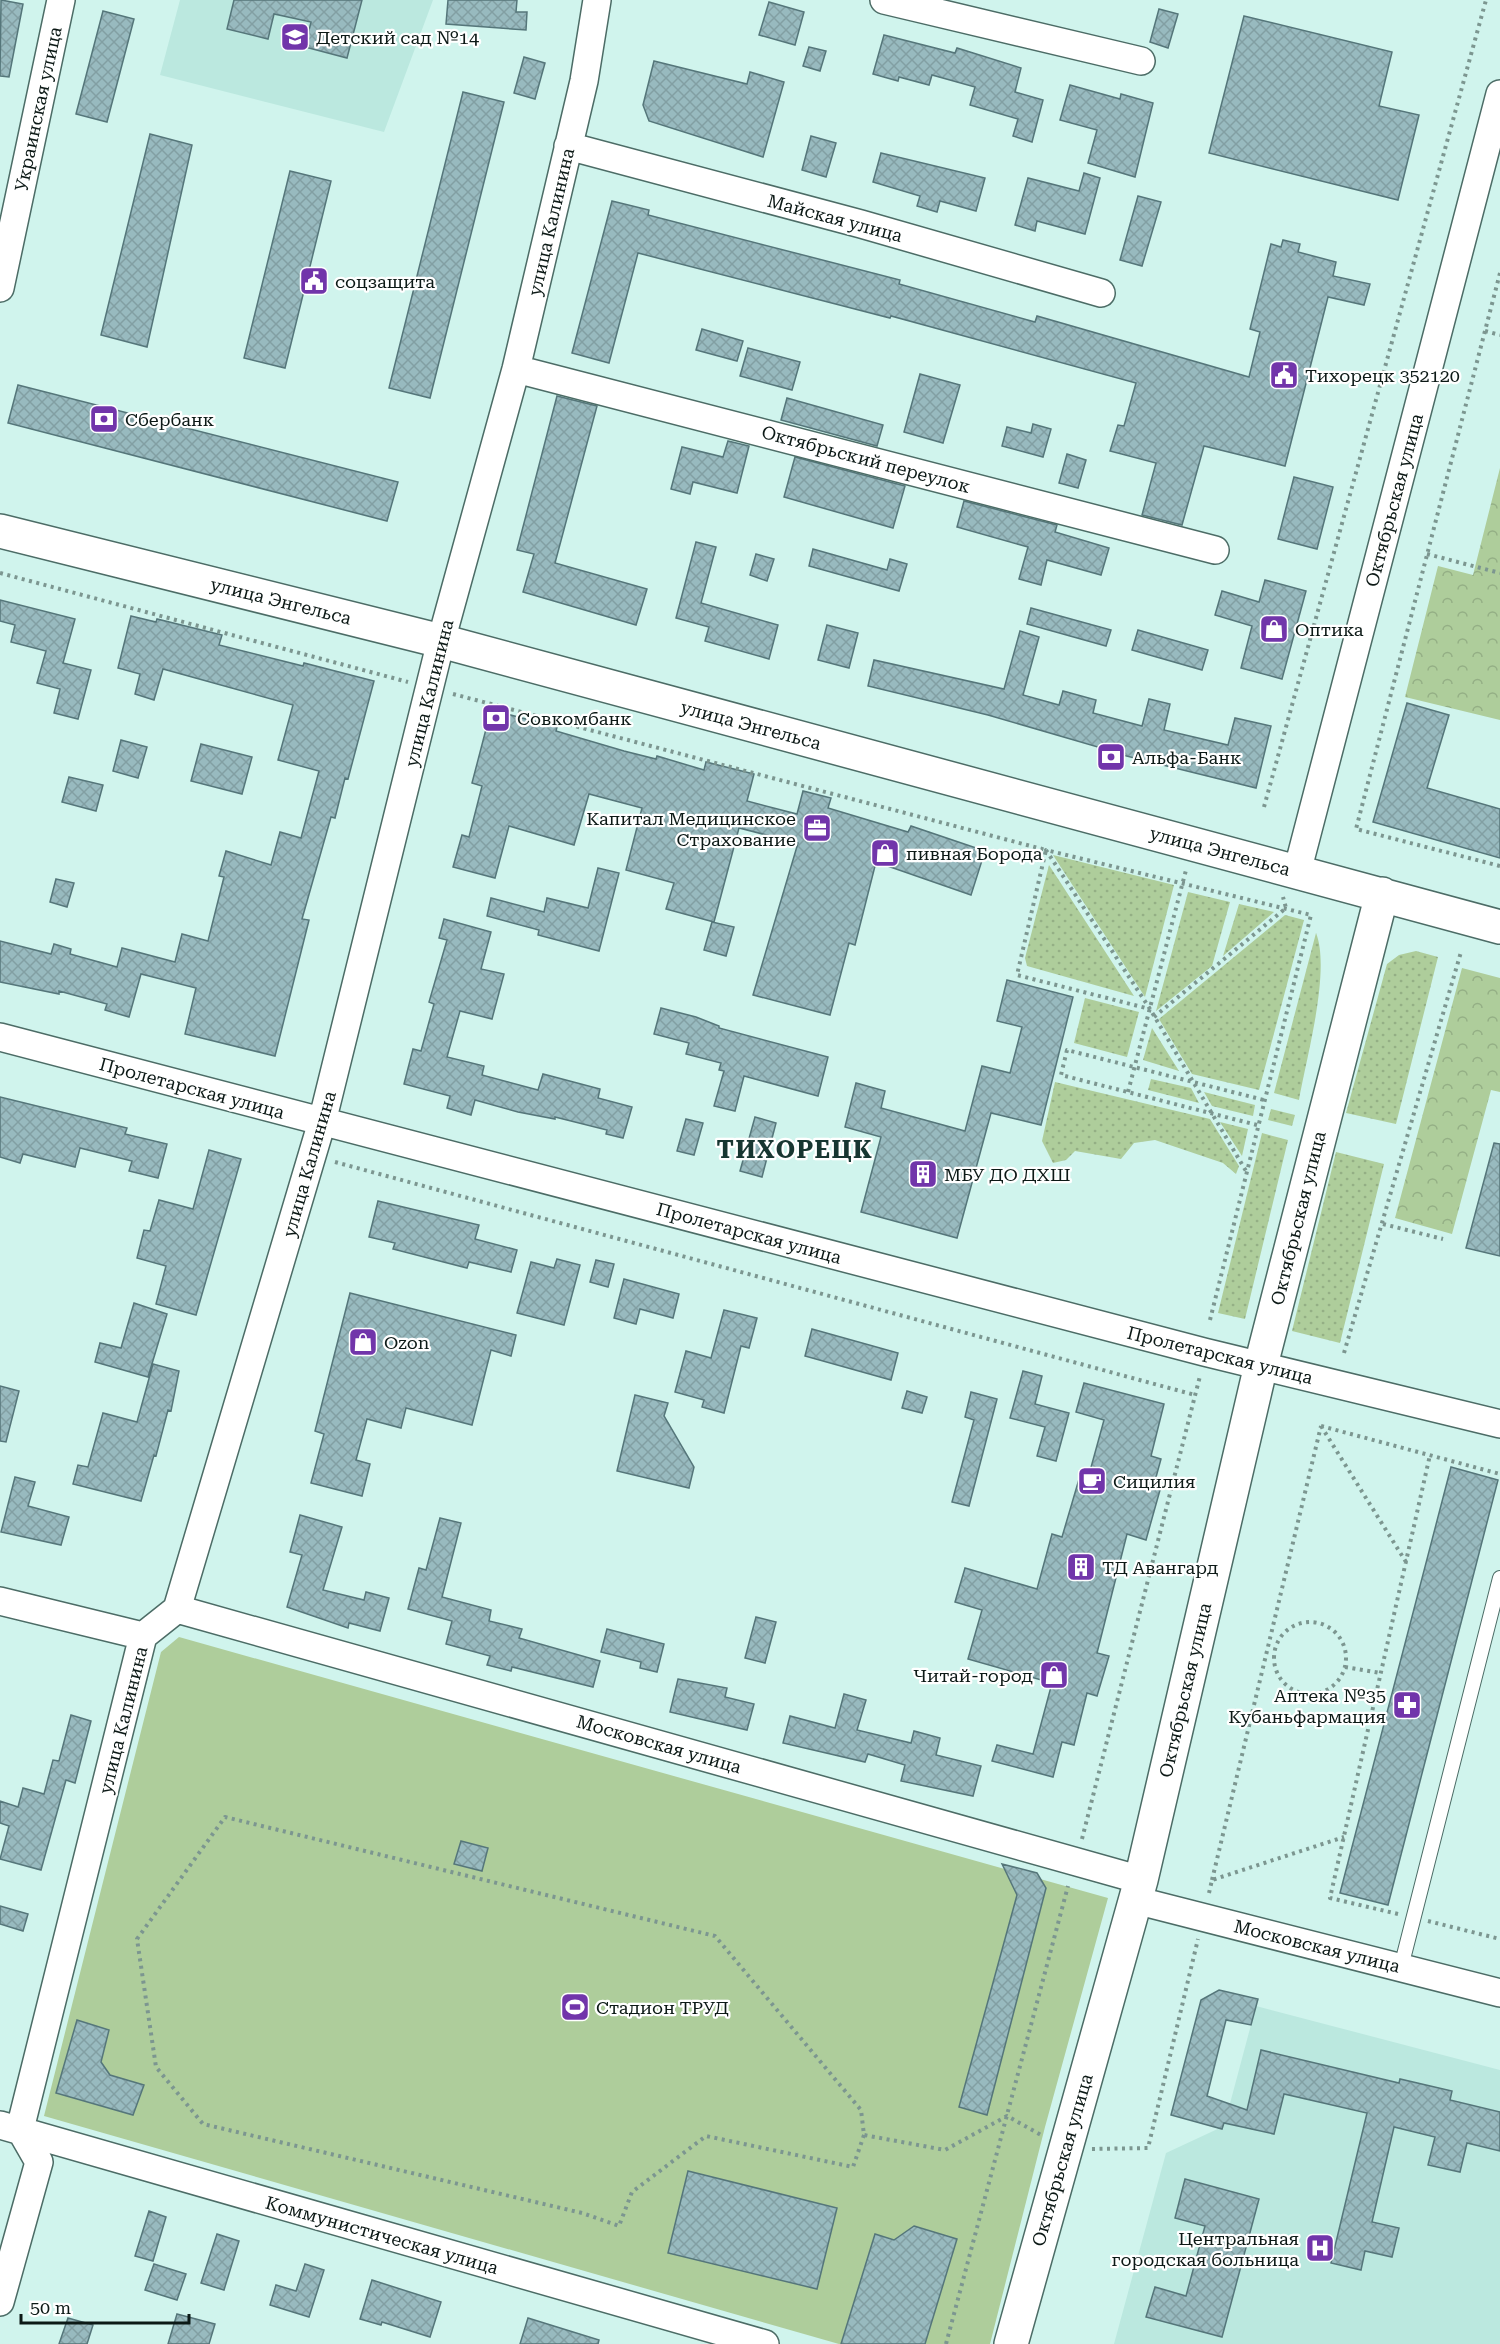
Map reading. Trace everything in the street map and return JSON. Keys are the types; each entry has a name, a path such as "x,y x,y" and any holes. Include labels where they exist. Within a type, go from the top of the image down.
{"main road":[{"name":"улица Энгельса","path":"0,531 441,641 1500,927"},
{"name":"Октябрьская улица","path":"1011,2344 1138,1890 1261,1365 1382,894"}],"street":[{"name":"Украинская улица","path":"0,288 61,0"},
{"name":"улица Калинина","path":"10,2127 144,1636 177,1609 322,1122 429,687 516,369 584,81 597,0"},
{"path":"884,0 1141,61"},
{"name":"Октябрьская улица","path":"1297,872 1500,94"},
{"name":"Майская улица","path":"568,146 861,224 1101,293"},
{"name":"Октябрьский переулок","path":"516,369 1215,550"},
{"name":"Пролетарская улица","path":"0,1037 1261,1365 1500,1424"},
{"path":"0,1601 144,1636"},
{"name":"Московская улица","path":"177,1609 1138,1890 1203,1917 1500,1993"},
{"path":"0,2302 39,2162 10,2127"},
{"name":"Коммунистическая улица","path":"10,2127 97,2154 765,2344"}],"lane":[{"path":"1401,1967 1500,1578"}],"path":[{"path":"1264,807 1486,0"},
{"path":"1500,273 1356,829 1500,866"},
{"path":"1485,331 1500,335"},
{"path":"1427,554 1500,573"},
{"path":"0,573 1046,850 1311,915 1210,1320"},
{"path":"1046,850 1150,1009 1246,1171"},
{"path":"1046,850 1017,975 1150,1009"},
{"path":"1128,1092 1188,864"},
{"path":"1154,1017 1286,908"},
{"path":"1344,1353 1461,952"},
{"path":"1257,1125 1061,1075 1067,1050 1264,1100"},
{"path":"335,1162 1195,1395"},
{"path":"1383,1224 1443,1239"},
{"path":"1082,1839 1200,1375"},
{"path":"1321,1426 1500,1474"},
{"path":"1321,1426 1406,1562"},
{"path":"1007,2116 1065,2149 1148,2148 1321,1426"},
{"path":"1430,1455 1330,1898 1500,1939"},
{"path":"1302,1623 1317,1623 1332,1629 1341,1640 1346,1653 1345,1667 1332,1687 1312,1694 1302,1693 1292,1689 1278,1674 1275,1653 1280,1640 1289,1629 1302,1623"},
{"path":"1267,1651 1275,1653"},
{"path":"1345,1667 1381,1673"},
{"path":"225,1817 715,1936 861,2110 864,2135 853,2167 706,2136 632,2192 618,2226 582,2213 203,2124 156,2067 137,1939 225,1817"},
{"path":"1212,1880 1344,1837"},
{"path":"946,2344 1068,1886"},
{"path":"864,2135 945,2150 1007,2116"}],"shaded area":[{"name":"Детский сад №14","path":"180,0 433,0 384,132 160,75"},
{"name":"Центральная городская больница","path":"1256,2006 1500,2070 1500,2344 1114,2344 1166,2153 1224,2126"}],"green space":[{"path":"1500,468 1500,720 1405,697 1438,566 1473,575"},
{"path":"1053,855 1174,885 1145,997"},
{"path":"1049,865 1134,996 1027,966 1025,958"},
{"path":"1188,892 1230,902 1212,966 1156,1011"},
{"path":"1239,904 1274,912 1223,956"},
{"path":"1285,915 1304,920 1259,1090 1192,1074 1159,1019"},
{"path":"1316,933 1320,949 1319,992 1299,1100 1274,1093"},
{"path":"1416,951 1438,957 1396,1124 1346,1113 1387,964 1399,955"},
{"path":"1462,968 1500,978 1500,1092 1491,1090 1452,1234 1395,1218"},
{"path":"1085,998 1139,1012 1127,1057 1074,1043"},
{"path":"1152,1028 1179,1071 1143,1060"},
{"path":"1151,1079 1191,1088 1199,1103 1148,1090"},
{"path":"1055,1082 1210,1119 1239,1166 1236,1174 1223,1163 1155,1140 1134,1143 1121,1159 1075,1151 1066,1160 1053,1163 1042,1141"},
{"path":"1204,1092 1255,1105 1253,1116 1212,1106"},
{"path":"1271,1109 1295,1115 1292,1126 1268,1120"},
{"path":"1220,1122 1248,1129 1242,1156"},
{"path":"1262,1133 1288,1140 1245,1319 1218,1313"},
{"path":"1336,1152 1384,1164 1340,1343 1292,1331"},
{"name":"Стадион ТРУД","path":"179,1637 1108,1898 1045,2127 990,2344 839,2344 44,2116 161,1652"}],"building":[{"path":"1,0 23,4 9,77 0,76"},
{"path":"234,0 362,0 347,58 305,47 311,22 274,14 268,39 227,29"},
{"path":"448,0 517,0 516,12 527,12 526,30 446,24"},
{"path":"769,2 804,12 795,45 759,35"},
{"path":"1159,9 1178,14 1168,48 1150,42"},
{"path":"103,11 134,19 107,122 76,114"},
{"path":"1244,16 1392,52 1379,106 1419,115 1398,200 1209,153"},
{"path":"884,35 955,53 957,48 1021,68 1015,92 1043,100 1032,142 1013,136 1018,119 970,105 975,87 932,75 929,85 899,77 898,81 873,74"},
{"path":"809,47 826,51 820,71 803,66"},
{"path":"524,57 545,63 535,99 514,93"},
{"path":"654,61 747,84 750,72 784,82 763,157 649,121 643,105"},
{"path":"1070,85 1120,99 1121,94 1153,103 1135,177 1088,163 1097,130 1060,120"},
{"path":"463,92 504,102 430,398 389,388"},
{"path":"150,134 192,145 147,347 101,335"},
{"path":"811,136 836,143 826,177 802,170"},
{"path":"881,153 985,178 976,211 940,201 937,212 917,206 920,196 873,182"},
{"path":"290,171 331,181 285,368 244,358"},
{"path":"1084,173 1100,178 1085,234 1037,221 1035,231 1015,225 1028,178 1079,191"},
{"path":"1138,196 1161,202 1142,266 1120,260"},
{"path":"612,201 649,210 648,215 900,280 899,284 1035,322 1037,316 1249,377 1260,332 1250,329 1271,244 1281,247 1283,240 1300,244 1298,252 1336,262 1333,276 1370,284 1364,305 1328,297 1285,466 1204,446 1182,525 1142,515 1156,463 1110,451 1118,425 1124,426 1136,383 891,316 890,318 638,253 609,363 572,353"},
{"path":"702,329 743,341 737,361 696,350"},
{"path":"748,348 800,362 792,390 740,376"},
{"path":"920,374 960,385 943,443 904,432"},
{"path":"18,385 398,482 387,521 8,423"},
{"path":"557,396 597,406 555,563 647,589 636,625 523,592 534,554 517,550"},
{"path":"787,398 883,425 877,446 781,420"},
{"path":"1033,424 1051,429 1043,457 1002,446 1007,427 1031,433"},
{"path":"728,441 749,446 737,493 693,482 690,494 671,489 682,447 723,457"},
{"path":"1067,454 1086,460 1078,488 1059,483"},
{"path":"795,457 905,486 893,528 784,497"},
{"path":"1294,477 1333,487 1317,549 1278,539"},
{"path":"964,501 1057,525 1055,532 1109,548 1101,575 1047,560 1041,585 1019,579 1028,547 957,527"},
{"path":"696,542 716,547 701,603 778,625 769,659 705,641 709,627 676,618"},
{"path":"813,549 887,570 890,559 907,564 899,591 809,566"},
{"path":"756,554 774,559 767,581 750,575"},
{"name":"Оптика","path":"1265,580 1306,591 1282,679 1241,668 1252,626 1215,615 1222,591 1259,602"},
{"path":"0,600 75,619 63,663 91,670 78,719 54,713 60,689 37,683 46,651 11,642 15,625 0,621"},
{"path":"1031,608 1111,630 1106,646 1027,624"},
{"path":"131,616 156,622 157,619 222,635 219,645 374,681 348,779 345,778 335,818 331,817 302,919 309,920 275,1056 185,1034 196,988 141,974 129,1017 105,1010 107,1004 59,991 59,994 0,982 0,941 51,954 54,944 71,949 70,954 117,967 122,948 175,962 182,934 208,941 224,877 219,876 226,851 271,865 280,832 301,838 319,771 278,760 293,705 163,669 154,700 135,694 140,674 118,668"},
{"path":"827,625 858,633 849,668 818,660"},
{"path":"1138,630 1208,650 1202,670 1132,650"},
{"path":"1020,631 1039,637 1023,695 1059,705 1063,691 1096,700 1093,713 1142,726 1149,699 1170,704 1164,730 1228,745 1235,718 1271,726 1256,788 1098,749 1098,747 988,715 868,686 874,660 1004,689"},
{"path":"1407,703 1449,715 1427,788 1500,809 1500,858 1373,822"},
{"path":"491,710 557,727 556,731 656,759 657,756 704,770 706,762 754,774 747,801 797,814 803,791 831,798 828,808 908,832 911,826 985,851 971,895 876,862 855,945 849,943 830,1015 753,995 798,843 739,828 714,922 666,909 674,883 626,870 642,808 589,794 574,845 509,826 495,878 453,867 462,835 469,837 482,786 472,783"},
{"path":"121,740 147,747 138,778 113,771"},
{"path":"201,744 252,757 242,794 191,781"},
{"path":"69,777 103,785 96,811 62,802"},
{"path":"598,868 619,873 599,951 538,935 539,930 487,916 491,898 544,912 547,898 588,908"},
{"path":"56,879 74,883 67,907 50,902"},
{"path":"444,919 491,932 481,969 504,974 492,1019 460,1011 447,1057 484,1066 482,1075 538,1090 543,1074 600,1089 598,1098 632,1107 623,1138 606,1134 607,1130 555,1117 555,1119 518,1112 475,1100 471,1115 447,1108 450,1096 404,1084 413,1049 421,1051 434,1004 429,1002 447,940 439,938"},
{"path":"712,922 734,927 726,956 704,950"},
{"path":"1007,980 1073,997 1041,1125 991,1113 957,1238 861,1212 881,1137 845,1127 856,1083 885,1091 881,1108 965,1131 982,1066 1010,1073 1022,1027 997,1021"},
{"path":"661,1008 696,1017 719,1026 719,1028 828,1057 818,1096 744,1076 735,1111 714,1106 724,1071 719,1070 721,1063 686,1054 689,1043 654,1034"},
{"path":"0,1097 127,1128 125,1134 167,1144 158,1178 129,1171 132,1161 80,1148 75,1167 23,1154 20,1163 0,1157"},
{"path":"755,1117 776,1123 762,1177 740,1171"},
{"path":"686,1119 703,1123 694,1155 677,1151"},
{"path":"1494,1143 1500,1144 1500,1256 1466,1248"},
{"path":"209,1150 241,1159 196,1315 156,1304 166,1266 137,1258 144,1230 150,1231 159,1200 193,1209"},
{"path":"378,1201 479,1225 475,1239 517,1250 511,1272 469,1262 467,1268 393,1249 395,1243 369,1237"},
{"path":"557,1259 580,1265 564,1325 517,1313 531,1262 554,1268"},
{"path":"596,1260 614,1264 608,1287 590,1282"},
{"path":"624,1279 679,1294 673,1318 640,1309 636,1324 614,1318"},
{"path":"350,1293 516,1335 511,1356 491,1350 472,1425 406,1408 401,1428 367,1419 356,1460 370,1464 362,1496 311,1483 324,1434 315,1431"},
{"path":"134,1303 167,1314 148,1377 95,1362 100,1343 121,1348"},
{"path":"724,1310 757,1318 749,1348 741,1346 724,1413 702,1407 704,1400 675,1392 686,1351 711,1358"},
{"path":"812,1329 898,1353 891,1380 805,1356"},
{"path":"153,1364 179,1371 171,1411 168,1410 141,1501 73,1484 78,1465 88,1467 103,1413 137,1422"},
{"path":"1023,1371 1042,1376 1035,1404 1069,1413 1056,1461 1037,1456 1045,1427 1010,1418"},
{"path":"1084,1383 1164,1404 1151,1456 1161,1459 1153,1488 1160,1490 1146,1540 1127,1534 1097,1653 1109,1656 1097,1696 1087,1693 1074,1745 1062,1742 1053,1777 992,1761 997,1745 1033,1754 1052,1683 968,1659 982,1610 955,1602 965,1568 1037,1589 1052,1534 1062,1537 1082,1469 1090,1471 1104,1420 1076,1412"},
{"path":"0,1386 19,1391 6,1442 0,1441"},
{"path":"907,1391 927,1397 922,1413 902,1408"},
{"path":"971,1392 997,1399 969,1506 952,1502 974,1420 965,1417"},
{"path":"635,1395 668,1403 664,1416 694,1467 689,1488 617,1471"},
{"path":"1451,1467 1498,1480 1388,1905 1340,1893"},
{"path":"15,1477 35,1482 28,1506 69,1517 61,1545 1,1532"},
{"path":"300,1515 342,1527 323,1590 364,1600 366,1592 389,1598 380,1631 349,1623 348,1628 287,1607 302,1555 290,1552"},
{"path":"440,1518 461,1523 442,1597 491,1610 489,1621 522,1629 519,1638 600,1661 593,1687 512,1667 511,1671 487,1665 490,1656 446,1644 452,1621 408,1609 419,1568 426,1570"},
{"path":"756,1617 776,1622 765,1663 745,1658"},
{"path":"607,1629 664,1644 657,1672 640,1668 641,1662 601,1652"},
{"path":"678,1679 727,1688 725,1697 754,1704 747,1730 670,1712"},
{"path":"844,1694 866,1700 857,1730 911,1743 914,1731 940,1738 936,1755 981,1766 973,1796 901,1781 905,1765 868,1754 865,1762 783,1743 790,1716 835,1728"},
{"path":"71,1715 91,1721 75,1783 66,1780 41,1870 0,1859 9,1826 0,1823 0,1801 18,1807 23,1788 44,1794 53,1760 59,1761"},
{"path":"461,1841 488,1848 482,1871 454,1864"},
{"path":"1002,1864 1037,1873 1046,1888 987,2115 959,2107 1017,1895"},
{"path":"0,1906 28,1914 23,1931 0,1924"},
{"path":"1219,1990 1258,1999 1251,2025 1226,2020 1207,2096 1247,2110 1261,2050 1399,2083 1400,2079 1452,2091 1450,2100 1500,2112 1500,2151 1467,2143 1460,2172 1428,2165 1435,2137 1394,2127 1372,2222 1399,2228 1392,2257 1365,2251 1361,2270 1331,2263 1367,2113 1284,2094 1274,2134 1224,2123 1222,2129 1171,2115 1201,2000"},
{"path":"77,2020 109,2030 101,2062 110,2075 144,2085 133,2115 56,2093"},
{"path":"688,2171 837,2208 817,2289 668,2253"},
{"path":"1185,2179 1259,2199 1222,2337 1146,2317 1155,2287 1186,2296 1205,2226 1175,2218"},
{"path":"149,2211 166,2217 153,2261 135,2256"},
{"path":"914,2226 957,2239 925,2344 841,2344 875,2234 894,2240"},
{"path":"217,2234 239,2241 224,2290 201,2283"},
{"path":"154,2264 186,2274 177,2300 145,2290"},
{"path":"305,2264 324,2270 309,2317 270,2305 276,2285 296,2291"},
{"path":"372,2280 441,2302 430,2337 382,2322 381,2325 360,2319"},
{"path":"177,2314 215,2324 209,2344 168,2344"},
{"path":"68,2318 93,2325 87,2344 59,2344"},
{"path":"528,2318 599,2340 598,2344 520,2344"}],"place":[{"name":"Детский сад №14","path":"295,37"},
{"name":"соцзащита","path":"314,281"},
{"name":"Тихорецк 352120","path":"1284,375"},
{"name":"Сбербанк","path":"104,419"},
{"name":"Оптика","path":"1274,629"},
{"name":"Совкомбанк","path":"496,718"},
{"name":"Альфа-Банк","path":"1111,757"},
{"name":"Капитал Медицинское Страхование","path":"817,828"},
{"name":"пивная Борода","path":"885,853"},
{"name":"МБУ ДО ДХШ","path":"923,1174"},
{"name":"Ozon","path":"363,1342"},
{"name":"Сицилия","path":"1092,1481"},
{"name":"ТД Авангард","path":"1081,1567"},
{"name":"Читай-город","path":"1054,1675"},
{"name":"Аптека №35 Кубаньфармация","path":"1407,1705"},
{"name":"Стадион ТРУД","path":"575,2007"},
{"name":"Центральная городская больница","path":"1320,2248"}],"district":[{"name":"ТИХОРЕЦК","path":"795,1150"}]}
